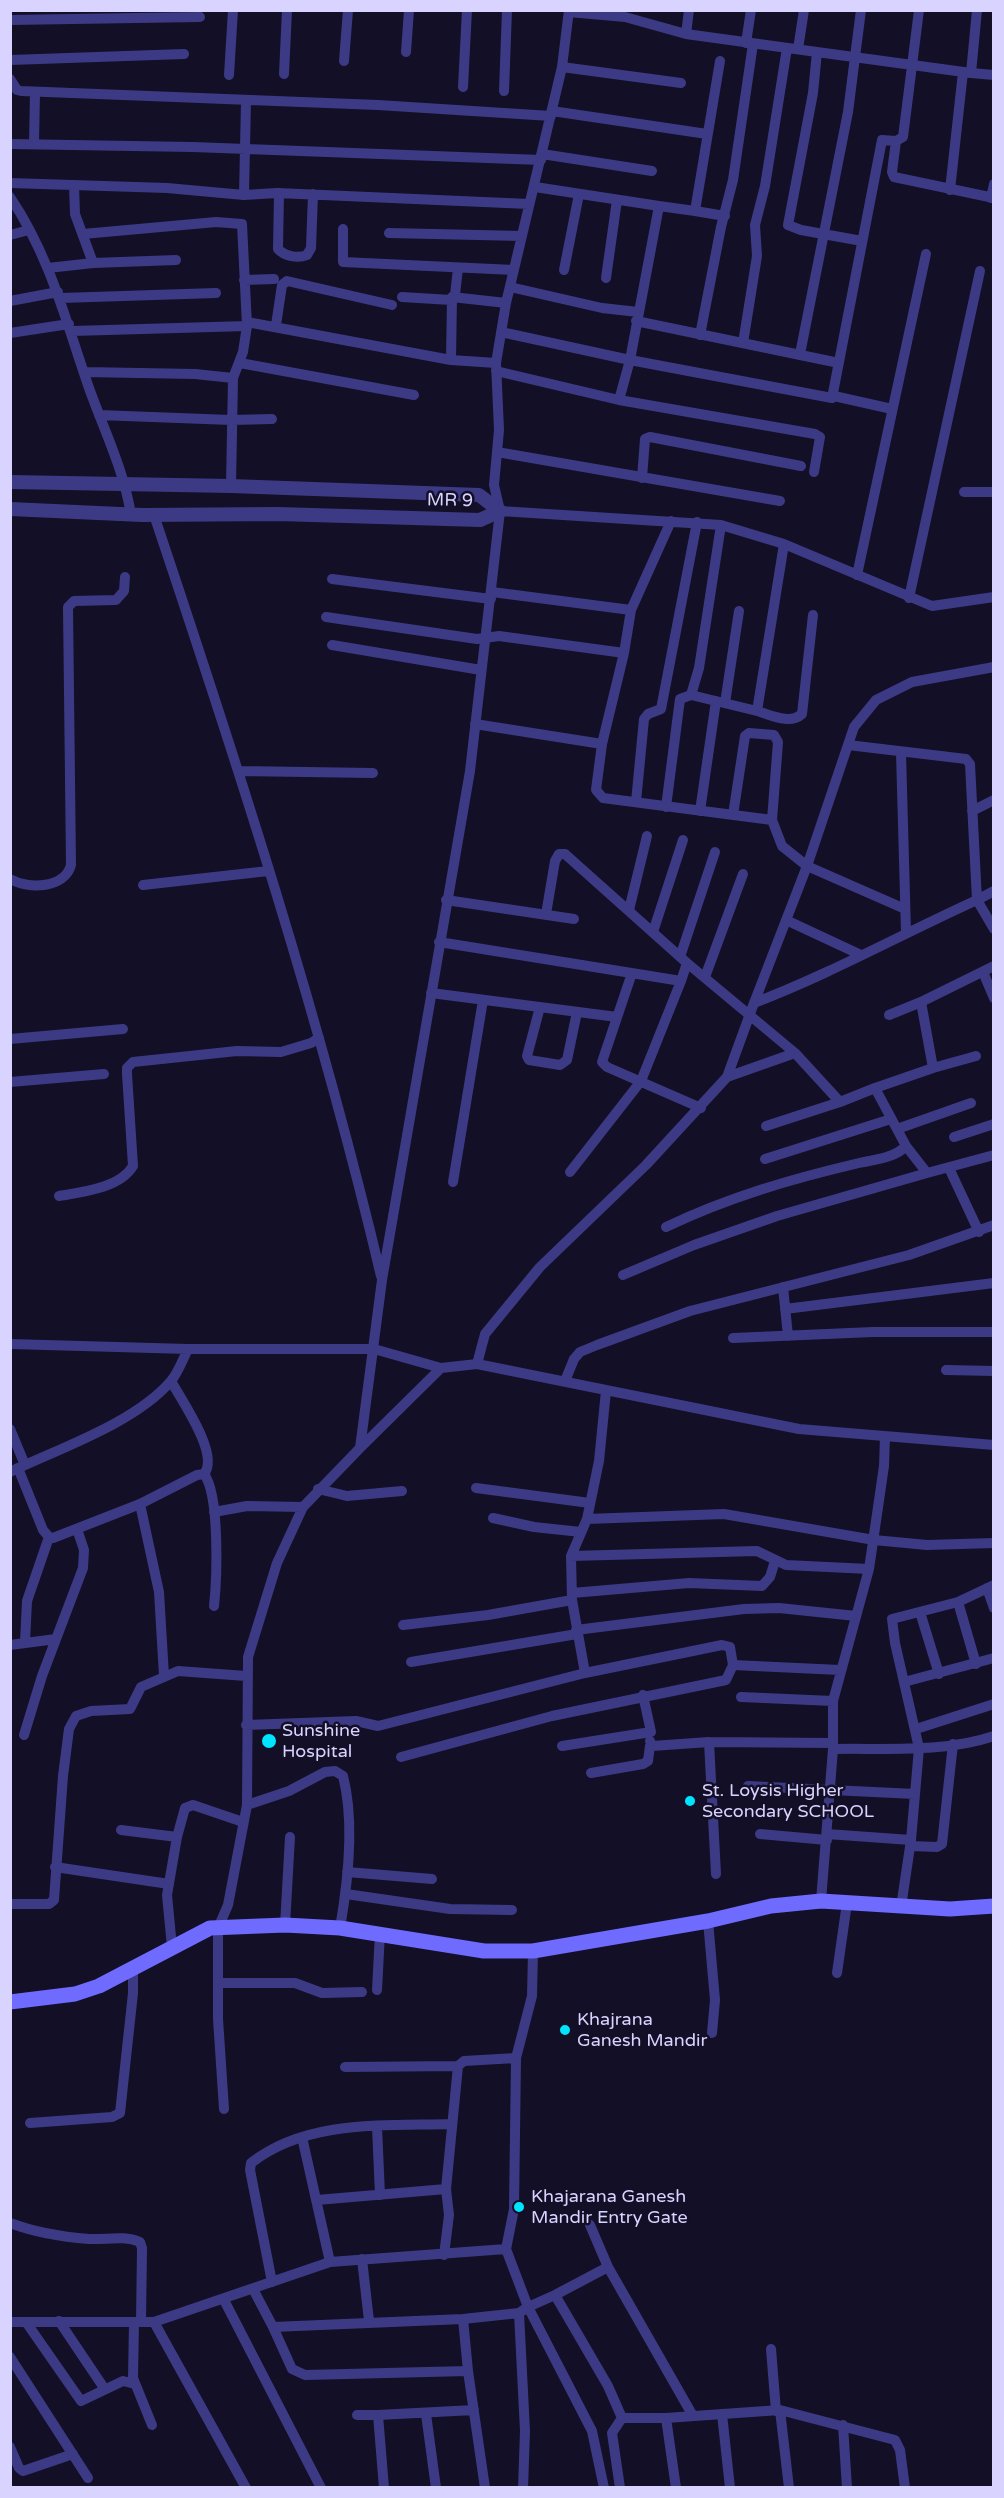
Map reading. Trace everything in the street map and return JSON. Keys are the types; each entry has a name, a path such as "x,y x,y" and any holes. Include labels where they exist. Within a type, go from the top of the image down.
{"main road":[{"path":"10,2002 75,1994 133,1970 210,1928 285,1925 340,1928 484,1951 533,1951 708,1921 771,1906 821,1901 950,1909 993,1906"}],"street":[{"path":"229,75 233,10"},
{"path":"284,74 287,10"},
{"path":"344,61 348,10"},
{"path":"406,52 409,10"},
{"path":"463,87 467,10"},
{"path":"504,91 507,10"},
{"path":"686,34 689,10"},
{"path":"700,335 749,85 750,10"},
{"path":"798,49 804,10"},
{"path":"800,354 848,112 853,56 861,10"},
{"path":"834,396 881,142 884,139 896,141 903,137 919,10"},
{"path":"950,190 977,10"},
{"path":"360,1448 382,1280 470,771 500,511 494,485 497,452 496,367 501,332 562,67 569,11 630,14 686,34 993,75"},
{"path":"10,20 22,15 200,17"},
{"path":"743,343 757,256 755,225 765,186 787,48"},
{"path":"817,52 813,93 788,224 801,230 862,240"},
{"path":"10,60 184,54"},
{"path":"695,211 720,61"},
{"path":"562,67 681,83"},
{"path":"10,79 17,90 35,92 552,114 707,134"},
{"path":"34,144 35,92"},
{"path":"244,195 247,149 246,101"},
{"path":"896,141 892,172 894,177 992,198 993,184"},
{"path":"10,144 541,157 652,171"},
{"path":"10,183 167,188 244,195 313,194 529,204"},
{"path":"74,185 75,214 93,263"},
{"path":"535,188 725,216"},
{"path":"279,193 278,249 282,253 300,257 307,255 311,248 313,194"},
{"path":"564,270 579,194"},
{"path":"10,197 29,230 60,295 99,415 126,483 131,514"},
{"path":"606,278 617,200"},
{"path":"619,400 630,360 659,206"},
{"path":"83,234 216,222 242,224 247,324 240,363 233,378 231,486"},
{"path":"343,229 343,262 514,270"},
{"path":"10,235 29,230"},
{"path":"389,233 522,236"},
{"path":"857,575 926,254"},
{"path":"48,268 93,263 176,260"},
{"path":"451,360 453,297 458,268"},
{"path":"909,598 980,271"},
{"path":"244,280 274,279"},
{"path":"276,325 282,285 287,280 392,305"},
{"path":"510,288 637,316 700,335 839,363"},
{"path":"10,301 60,295 216,292"},
{"path":"402,297 453,297 506,303"},
{"path":"10,333 70,327 276,325 496,367 619,400 815,434 820,437 820,443 814,472"},
{"path":"501,332 630,360 820,397 834,396 892,409"},
{"path":"240,363 414,395"},
{"path":"84,372 195,374 233,378"},
{"path":"99,415 231,420 272,419"},
{"path":"642,478 645,439 650,436 801,466"},
{"path":"497,452 780,501"},
{"name":"MR 9","path":"10,482 126,483 479,495 500,511 480,520 278,514 154,515 10,509"},
{"path":"964,492 993,492"},
{"path":"500,511 721,525 784,544 932,606 993,597"},
{"path":"154,515 310,999 351,1149 382,1280"},
{"path":"671,521 631,610 624,653 602,744 597,794 603,798 772,820"},
{"path":"636,802 644,719 648,714 661,709 697,522"},
{"path":"691,695 699,668 721,525"},
{"path":"757,711 784,544"},
{"path":"10,879 18,883 46,884 57,882 68,873 71,865 68,607 74,601 116,600 124,591 125,577"},
{"path":"332,579 631,610"},
{"path":"700,811 739,611"},
{"path":"666,807 677,743 680,699 691,695 785,719 798,718 802,714 813,615"},
{"path":"326,616 485,639 500,636 624,653"},
{"path":"332,645 481,670"},
{"path":"477,1364 485,1334 540,1267 596,1215 701,1108 727,1077 751,1008 807,866 854,728 876,700 912,682 993,667"},
{"path":"475,724 602,744"},
{"path":"733,815 745,736 748,733 774,735 778,742 772,820 782,846 807,866 905,909"},
{"path":"848,745 966,759 970,764 977,900 993,929"},
{"path":"901,753 906,932"},
{"path":"238,771 374,773"},
{"path":"972,811 993,800"},
{"path":"629,910 647,836"},
{"path":"653,932 683,840"},
{"path":"570,1172 640,1081 681,981 684,960 715,852"},
{"path":"546,914 555,861 559,854 565,854 582,866 684,960 751,1008 840,1102"},
{"path":"143,885 268,871"},
{"path":"705,977 743,873"},
{"path":"751,1008 993,891"},
{"path":"446,900 574,919"},
{"path":"786,920 861,955"},
{"path":"439,942 681,981"},
{"path":"889,1015 988,969 993,998"},
{"path":"632,973 603,1062 604,1065 701,1108"},
{"path":"431,993 617,1017"},
{"path":"453,1182 483,1000"},
{"path":"921,1002 933,1068"},
{"path":"540,1007 527,1056 529,1060 560,1065 567,1060 577,1012"},
{"path":"10,1039 123,1029"},
{"path":"59,1196 128,1176 133,1166 127,1068 133,1062 237,1051 281,1052 311,1043 319,1038"},
{"path":"727,1077 795,1053"},
{"path":"766,1126 933,1068 976,1056"},
{"path":"10,1082 104,1074"},
{"path":"875,1088 906,1146 927,1173"},
{"path":"765,1160 971,1103"},
{"path":"954,1137 993,1124"},
{"path":"666,1227 717,1203 827,1170 889,1156 906,1146"},
{"path":"623,1275 694,1245 777,1216 993,1155"},
{"path":"949,1168 979,1232"},
{"path":"566,1381 574,1359 580,1352 690,1311 898,1258 979,1232 993,1225"},
{"path":"785,1309 993,1282"},
{"path":"783,1287 788,1336"},
{"path":"733,1338 873,1332 993,1332"},
{"path":"10,1344 188,1349 374,1349 441,1368 477,1364 799,1429 993,1445"},
{"path":"18,1468 101,1431 140,1407 171,1381 188,1349"},
{"path":"224,2109 218,2019 220,1983 218,1928 228,1905 248,1805 246,1677 257,1622 277,1563 303,1507 318,1489 441,1368"},
{"path":"946,1370 993,1371"},
{"path":"10,1429 18,1468 43,1530 49,1537 58,1537 140,1504 197,1475 204,1474 209,1468 207,1452 171,1381"},
{"path":"585,1673 576,1632 571,1556 587,1520 599,1461 606,1391"},
{"path":"821,1901 833,1746 833,1701 869,1569 884,1466 885,1437"},
{"path":"204,1474 214,1512 217,1571 214,1606"},
{"path":"476,1488 590,1503"},
{"path":"318,1489 338,1495 359,1497 402,1491"},
{"path":"140,1504 159,1592 164,1676"},
{"path":"214,1512 256,1505 303,1507"},
{"path":"587,1520 724,1514 874,1540 927,1545 993,1543"},
{"path":"493,1518 534,1527 581,1533"},
{"path":"24,1735 28,1714 83,1568 84,1550 77,1529"},
{"path":"25,1642 28,1595 49,1537"},
{"path":"571,1556 757,1551 786,1565 869,1569"},
{"path":"403,1625 488,1615 572,1597 688,1583 762,1586 770,1577 775,1561"},
{"path":"901,1907 911,1843 919,1748 895,1643 892,1619 958,1602 990,1587 993,1608"},
{"path":"958,1602 976,1664"},
{"path":"411,1662 576,1632 744,1609 779,1608 856,1616"},
{"path":"920,1612 939,1674"},
{"path":"10,1644 56,1639"},
{"path":"246,1725 356,1721 378,1726 585,1673 722,1645 730,1647 733,1665 726,1680 643,1695 552,1716 400,1756"},
{"path":"904,1682 993,1658"},
{"path":"733,1665 840,1670"},
{"path":"10,1904 53,1903 63,1776 72,1722 82,1713 130,1709 139,1689 164,1676 182,1671 246,1677"},
{"path":"591,1773 643,1764 648,1761 651,1732 643,1695"},
{"path":"741,1697 833,1701"},
{"path":"916,1729 993,1704"},
{"path":"562,1746 651,1732"},
{"path":"650,1746 709,1742 919,1748 993,1736"},
{"path":"709,1742 716,1874"},
{"path":"760,1834 911,1843 937,1847 942,1844 952,1744"},
{"path":"248,1805 289,1791 325,1772 339,1772 344,1776 348,1793 348,1872 340,1928"},
{"path":"748,1786 915,1794"},
{"path":"172,1947 167,1895 177,1837 186,1808 190,1805 243,1822"},
{"path":"121,1830 177,1837"},
{"path":"285,1925 290,1837"},
{"path":"55,1867 169,1884"},
{"path":"348,1872 432,1879"},
{"path":"346,1894 441,1908 512,1910"},
{"path":"837,1973 847,1903"},
{"path":"708,1921 714,2000 712,2033"},
{"path":"377,1990 380,1933"},
{"path":"533,1951 532,1996 516,2058 514,2209 506,2249 523,2310 592,2431 604,2487"},
{"path":"30,2123 112,2117 120,2113 133,1993 133,1970"},
{"path":"220,1983 295,1983 322,1993 362,1992"},
{"path":"345,2067 458,2066 464,2061 516,2058"},
{"path":"444,2255 449,2215 446,2189 458,2066"},
{"path":"272,2282 250,2170 251,2163 302,2137 340,2128 452,2124"},
{"path":"377,2127 380,2194"},
{"path":"302,2137 330,2262"},
{"path":"317,2200 446,2189"},
{"path":"10,2223 28,2230 89,2239 132,2238 140,2242 142,2248 135,2384 152,2425"},
{"path":"590,2225 608,2267 693,2416"},
{"path":"10,2322 154,2322 330,2262 506,2249"},
{"path":"362,2259 369,2321"},
{"path":"273,2327 369,2321 463,2319 523,2310 608,2267"},
{"path":"254,2289 292,2369 305,2374 468,2371"},
{"path":"555,2295 608,2386 622,2418"},
{"path":"224,2300 321,2487"},
{"path":"523,2310 525,2431 523,2487"},
{"path":"463,2319 485,2487"},
{"path":"26,2322 81,2401 123,2381 135,2384"},
{"path":"59,2322 102,2385"},
{"path":"154,2322 246,2487"},
{"path":"771,2349 789,2487"},
{"path":"10,2357 88,2478"},
{"path":"357,2415 426,2414 474,2410"},
{"path":"622,2418 666,2418 778,2410 843,2425 897,2443 904,2487"},
{"path":"426,2414 436,2487"},
{"path":"722,2414 730,2487"},
{"path":"378,2415 384,2487"},
{"path":"620,2487 612,2433 622,2418"},
{"path":"666,2418 676,2487"},
{"path":"843,2425 847,2487"},
{"path":"10,2447 23,2471 73,2454"}],"place":[{"name":"Sunshine Hospital","path":"269,1741"},
{"name":"St. Loysis Higher Secondary SCHOOL","path":"690,1801"},
{"name":"Khajrana Ganesh Mandir","path":"565,2030"},
{"name":"Khajarana Ganesh Mandir Entry Gate","path":"519,2207"}]}
